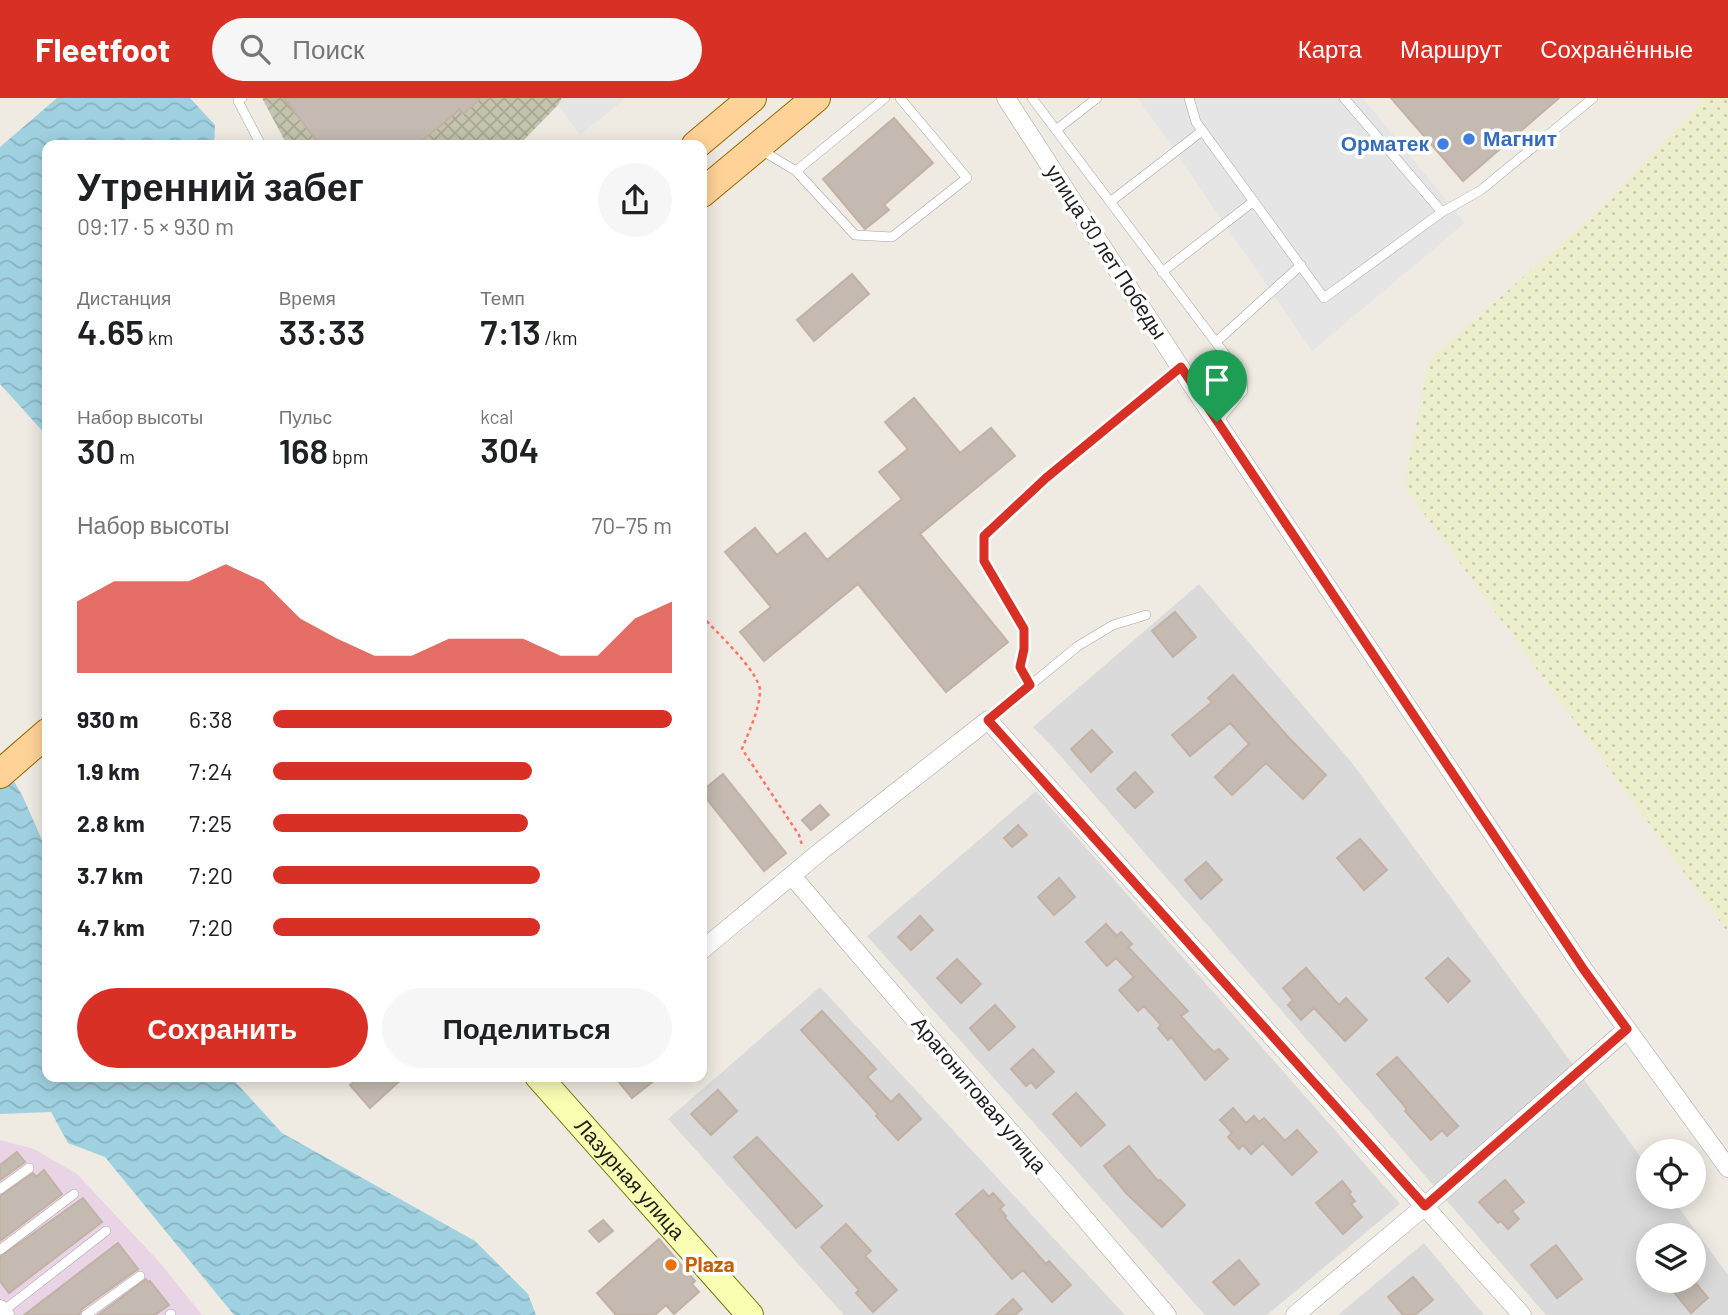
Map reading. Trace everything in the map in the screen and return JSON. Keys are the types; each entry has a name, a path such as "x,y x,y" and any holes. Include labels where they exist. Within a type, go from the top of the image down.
{"main road":[{"path":"702,140 752,98"},
{"path":"707,189 816,98"},
{"path":"0,774 42,737"}],"street":[{"name":"улица 30 лет Победы","path":"1006,98 1217,422 1569,947 1728,1168"},
{"path":"707,946 808,862 988,720 1522,1315"},
{"name":"Арагонитовая улица","path":"792,876 1167,1315"},
{"path":"1295,1315 1425,1206 1627,1029"},
{"name":"Лазурная улица","path":"544,1082 750,1315"}],"lane":[{"path":"796,171 885,98"},
{"path":"756,148 796,171 855,235 892,237 967,178 900,98"},
{"path":"1032,98 1242,377 1243,391 1217,422"},
{"path":"1056,130 1097,98"},
{"path":"1189,98 1196,122 1202,131 1324,298 1442,212 1481,190 1593,98"},
{"path":"1344,98 1442,212"},
{"path":"238,99 258,140"},
{"path":"1110,202 1202,131"},
{"path":"1162,272 1254,201"},
{"path":"1216,342 1301,265"},
{"path":"984,536 1046,478 1181,367"},
{"path":"988,720 1090,639 1113,625 1146,615"},
{"path":"0,1189 29,1168"},
{"path":"0,1250 75,1194"},
{"path":"2,1312 106,1231"},
{"path":"86,1315 140,1276"}],"path":[{"path":"984,536 984,561 1024,629 1020,667 1030,685"},
{"path":"707,622 749,668 760,687 757,707 742,749 799,835 808,862"}],"shaded area":[{"path":"262,98 562,98 524,140 284,140"},
{"path":"562,98 626,98 580,135 558,105"},
{"path":"1138,98 1363,98 1465,223 1312,351"},
{"path":"1705,98 1728,98 1728,933 1404,486 1429,360 1599,210"},
{"path":"1199,584 1352,763 1636,1151 1636,1209 1680,1209 1690,1223 1636,1223 1636,1293 1706,1293 1706,1245 1728,1275 1728,1315 1546,1315 1033,727"},
{"path":"1036,791 1400,1204 1267,1315 1205,1315 867,936"},
{"path":"820,987 1125,1315 844,1315 668,1119"},
{"path":"0,1140 34,1149 77,1174 161,1264 202,1315 0,1315"},
{"path":"1424,1243 1484,1315 1338,1315"}],"water":[{"path":"57,98 190,98 215,125 214,140 42,140 42,430 0,384 0,147"},
{"path":"0,758 22,795 42,840 42,1082 235,1082 282,1133 475,1241 528,1294 536,1315 234,1315 105,1157 68,1143 51,1112 0,1114"}],"building":[{"path":"284,98 481,98 463,114 460,109 423,140 316,140"},
{"name":"Магнит","path":"1391,98 1559,98 1463,181"},
{"path":"894,118 933,163 884,205 889,210 865,229 823,179"},
{"path":"852,274 869,294 814,341 797,320"},
{"path":"914,398 960,453 991,428 1015,456 920,534 1008,642 946,692 858,584 764,661 740,632 771,607 725,552 755,528 777,555 805,533 827,560 902,499 879,472 908,449 885,422"},
{"path":"1175,612 1196,637 1173,657 1152,631"},
{"path":"1233,675 1326,775 1303,799 1266,763 1232,795 1215,777 1249,744 1230,723 1190,756 1172,735 1212,702 1208,698"},
{"path":"1092,730 1112,752 1091,772 1071,749"},
{"path":"1135,772 1153,792 1135,808 1117,789"},
{"path":"723,774 786,853 764,871 707,799 707,787"},
{"path":"820,805 829,815 811,830 802,820"},
{"path":"1018,825 1027,835 1012,847 1004,838"},
{"path":"1360,839 1387,870 1364,890 1337,858"},
{"path":"1206,862 1222,880 1201,899 1185,880"},
{"path":"1059,878 1075,897 1054,915 1038,897"},
{"path":"920,916 933,930 911,950 898,937"},
{"path":"1106,924 1117,936 1121,932 1132,944 1128,947 1188,1011 1181,1016 1207,1045 1214,1052 1219,1049 1228,1059 1205,1080 1171,1037 1168,1040 1158,1028 1161,1025 1144,1006 1138,1011 1119,990 1134,977 1116,958 1107,966 1086,942"},
{"path":"1448,958 1470,981 1448,1002 1426,978"},
{"path":"957,959 981,984 961,1003 937,978"},
{"path":"1306,968 1339,1005 1346,998 1367,1020 1345,1041 1314,1008 1301,1020 1288,1005 1293,1000 1283,988"},
{"path":"995,1005 1015,1027 989,1050 970,1028"},
{"path":"822,1011 876,1069 867,1077 891,1102 899,1094 921,1119 898,1140 876,1116 878,1114 801,1030"},
{"path":"1033,1049 1054,1072 1036,1088 1031,1082 1026,1086 1011,1069"},
{"path":"1397,1057 1458,1126 1447,1136 1442,1130 1431,1140 1377,1074"},
{"path":"354,1082 398,1082 370,1108 350,1085"},
{"path":"619,1082 652,1082 632,1098"},
{"path":"718,1090 737,1111 711,1135 691,1114"},
{"path":"1076,1093 1105,1125 1081,1146 1053,1114"},
{"path":"1233,1108 1246,1123 1254,1116 1259,1122 1264,1118 1285,1141 1297,1130 1317,1152 1292,1175 1263,1143 1251,1154 1243,1145 1239,1149 1228,1137 1232,1133 1220,1120"},
{"path":"757,1137 822,1206 796,1228 734,1157"},
{"path":"1129,1146 1158,1181 1185,1205 1162,1227 1126,1193 1104,1166"},
{"path":"17,1152 25,1162 0,1180 0,1165"},
{"path":"44,1170 62,1194 0,1241 0,1196 33,1173 36,1177"},
{"path":"1505,1180 1524,1202 1512,1211 1519,1219 1508,1229 1501,1221 1498,1223 1479,1202"},
{"path":"1342,1181 1355,1201 1351,1204 1362,1217 1343,1234 1316,1203"},
{"path":"983,1190 989,1197 993,1193 1004,1205 1000,1209 1005,1218 1046,1264 1049,1261 1071,1285 1052,1302 1023,1270 1012,1279 956,1214"},
{"path":"83,1198 102,1222 9,1293 0,1281 0,1257"},
{"path":"603,1220 613,1231 599,1242 589,1231"},
{"path":"846,1224 871,1251 865,1256 897,1290 873,1312 856,1293 859,1290 821,1247"},
{"path":"659,1239 695,1281 692,1284 699,1292 674,1314 666,1305 655,1315 616,1315 597,1293"},
{"path":"118,1243 138,1269 82,1309 79,1315 24,1315"},
{"path":"1556,1245 1582,1279 1557,1298 1531,1265"},
{"path":"1239,1260 1259,1284 1234,1305 1213,1282"},
{"path":"1413,1277 1433,1300 1415,1315 1403,1315 1388,1297"},
{"path":"146,1279 169,1305 155,1315 98,1315"},
{"path":"1675,1293 1704,1293 1708,1298 1691,1313"},
{"path":"1013,1299 1022,1309 1015,1315 996,1315"}],"place":[{"name":"Магнит","path":"1469,139"},
{"name":"Орматек","path":"1443,144"},
{"name":"Plaza","path":"671,1265"}],"route":[{"path":"1181,367 1217,422 1584,970 1627,1029 1425,1206 988,720 1030,685 1020,667 1024,629 984,561 984,536 1046,478 1181,367"}]}
